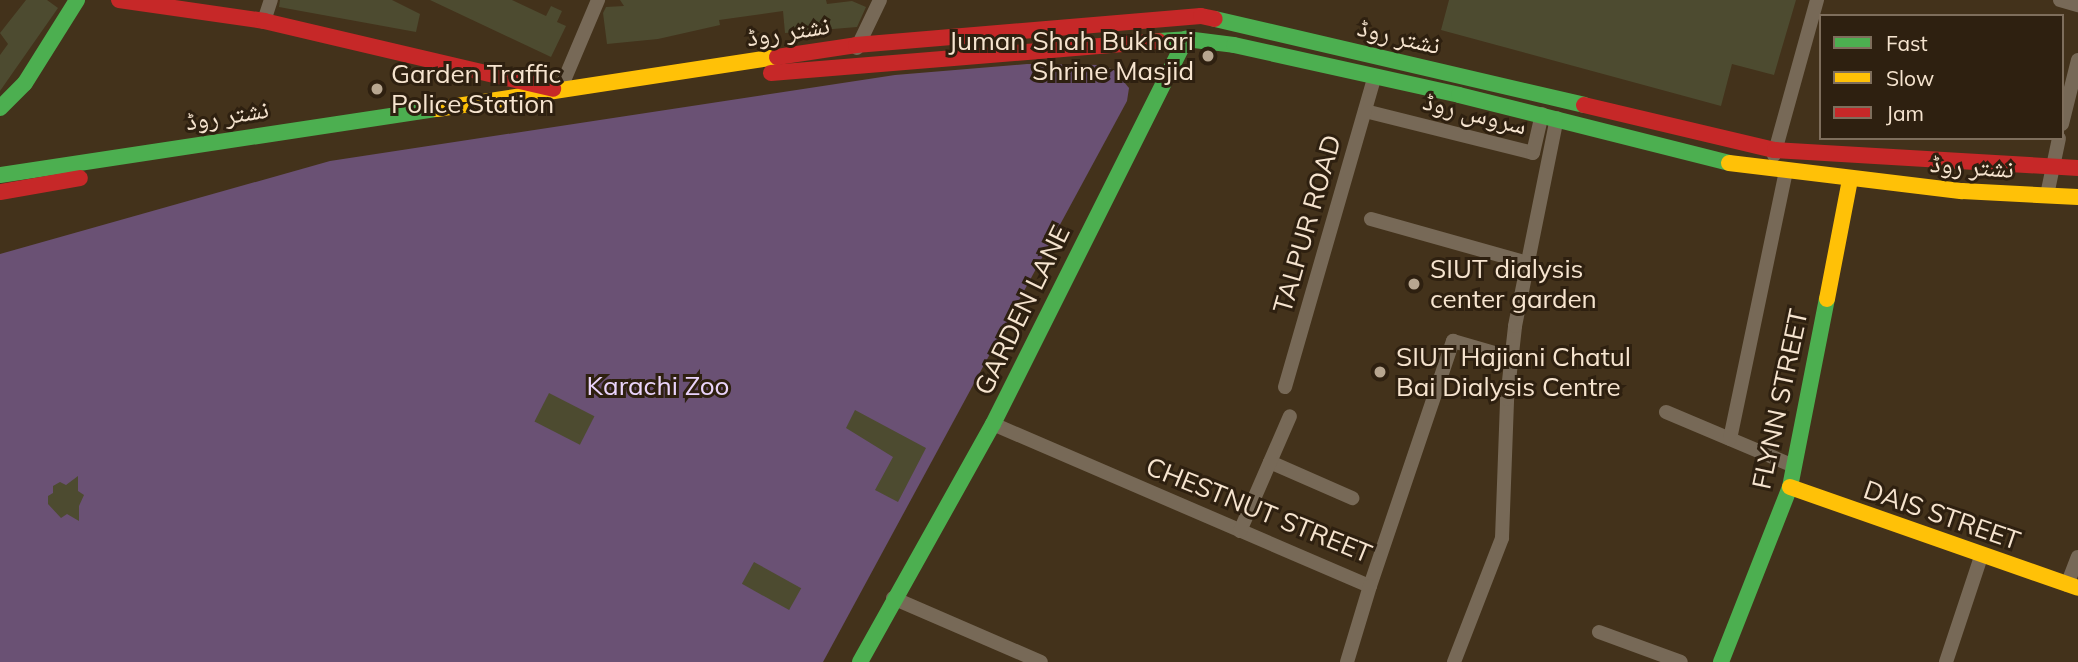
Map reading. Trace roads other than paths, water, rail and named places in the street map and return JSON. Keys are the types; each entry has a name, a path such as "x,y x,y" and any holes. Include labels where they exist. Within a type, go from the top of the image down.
{"main road":[{"path":"0,108 25,83 77,0"},
{"path":"119,0 264,21 560,90"},
{"name":"GARDEN LANE","path":"862,661 893,598 993,424 1186,39 1210,0"},
{"name":"نشتر روڈ","path":"0,175 856,45 1200,16 1775,150 2078,168"},
{"name":"نشتر روڈ","path":"0,192 509,106 859,63 1186,39 1234,44 1778,171 2078,197"},
{"name":"FLYNN STREET","path":"1721,662 1790,487 1850,179"},
{"name":"DAIS STREET","path":"1790,487 2072,586"}],"street":[{"path":"264,21 271,0"},
{"path":"560,90 598,0"},
{"path":"859,63 856,45 880,0"},
{"path":"1730,439 1778,171 1775,150 1817,0"},
{"path":"2060,0 2078,5"},
{"path":"2064,116 2078,60"},
{"name":"TALPUR ROAD","path":"1285,387 1376,76"},
{"name":"سروس روڈ","path":"1365,111 1533,153 1550,116"},
{"path":"1454,662 1502,538 1512,358 1550,116"},
{"path":"2047,195 2058,140"},
{"path":"1371,219 1528,264"},
{"name":"CHESTNUT STREET","path":"993,424 1370,586 1453,341 1512,358"},
{"path":"1666,412 1794,466"},
{"path":"1240,531 1290,416"},
{"path":"1270,462 1352,498"},
{"path":"1946,662 1982,555"},
{"path":"2072,586 2078,557"},
{"path":"1347,662 1370,586"},
{"path":"893,598 1041,662"},
{"path":"1599,632 1681,662"}],"place":[{"name":"Juman Shah Bukhari Shrine Masjid","path":"1208,56"},
{"name":"Garden Traffic Police Station","path":"377,89"},
{"name":"SIUT dialysis center garden","path":"1414,284"},
{"name":"SIUT Hajiani Chatul Bai Dialysis Centre","path":"1380,372"}],"park label":[{"name":"Karachi Zoo","path":"658,386"}]}
